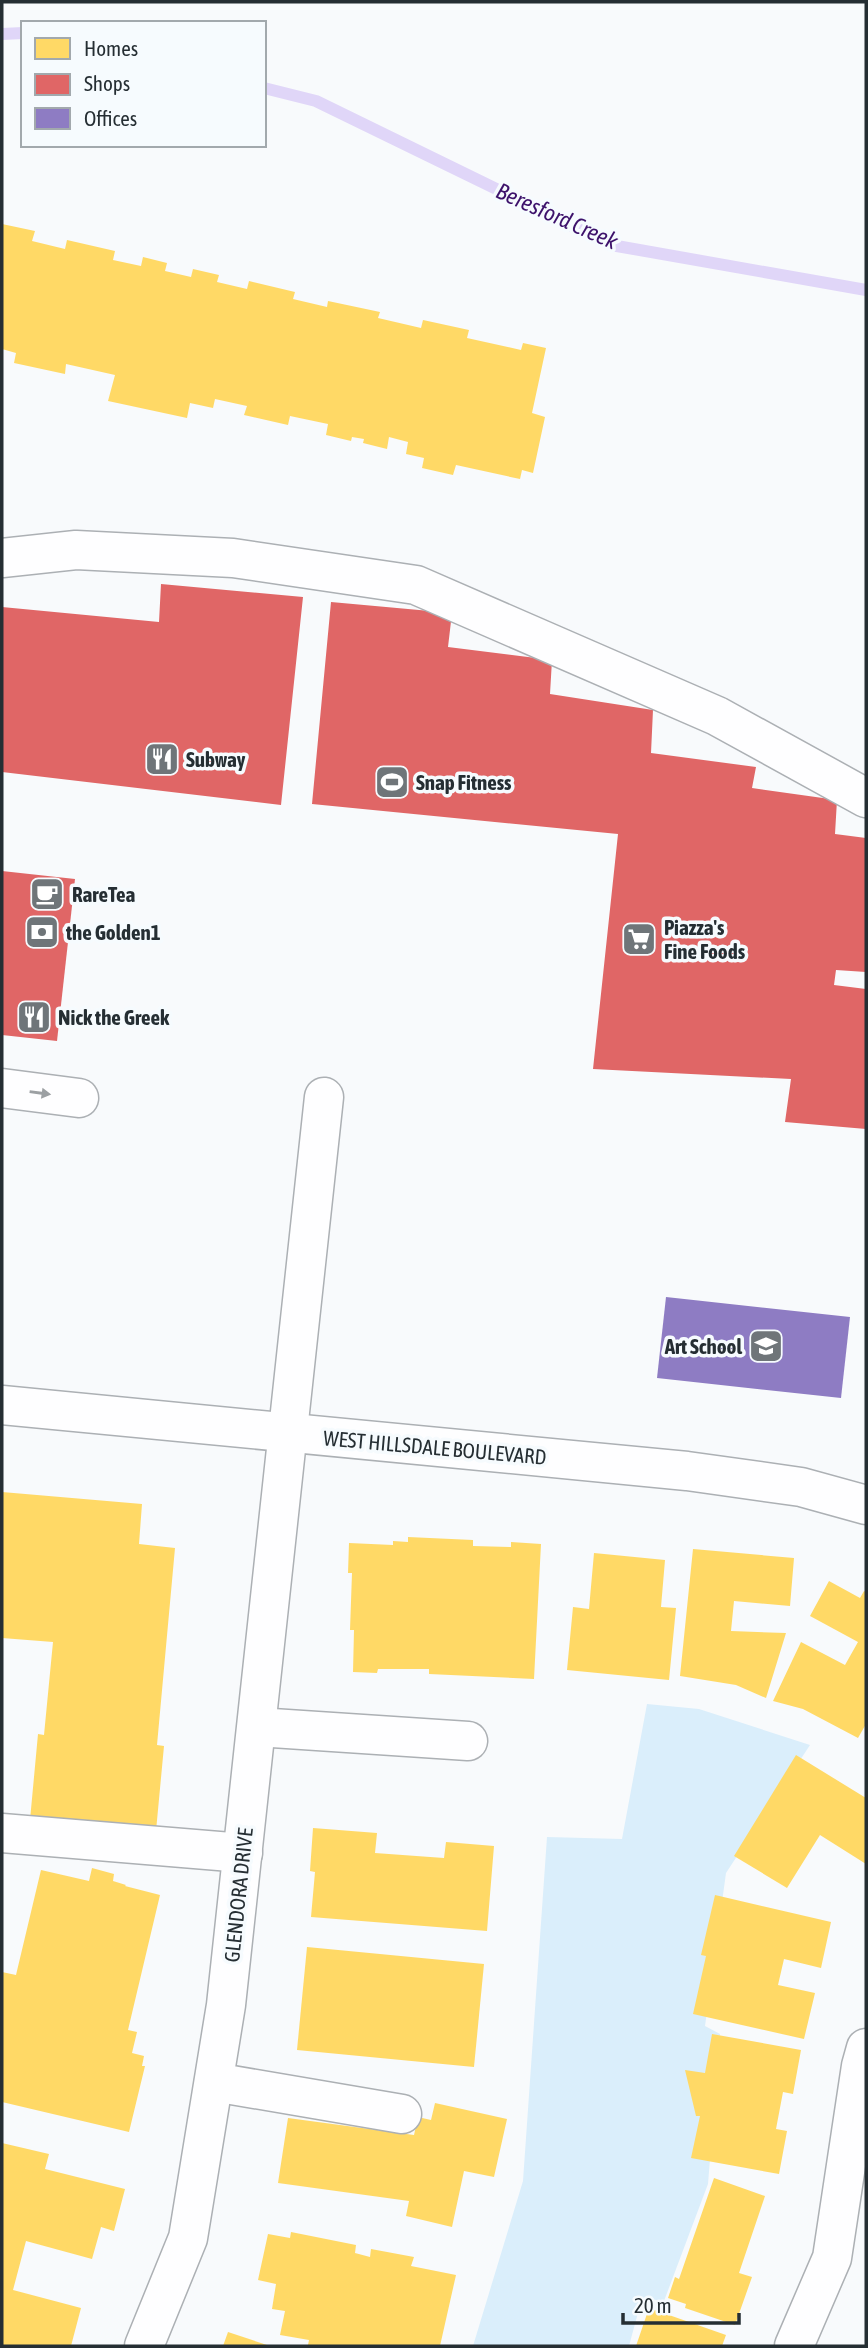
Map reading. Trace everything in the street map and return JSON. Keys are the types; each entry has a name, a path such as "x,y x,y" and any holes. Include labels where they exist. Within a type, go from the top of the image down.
{"street":[{"path":"2,558 76,550 233,558 416,585 717,716 866,798"},
{"path":"2,1088 79,1098"},
{"name":"GLENDORA DRIVE","path":"144,2346 188,2238 226,2005 324,1097"},
{"name":"WEST HILLSDALE BOULEVARD","path":"2,1405 687,1471 864,1498"},
{"path":"257,1727 468,1741"},
{"path":"2,1833 243,1853"},
{"path":"794,2346 832,2258 866,2048"},
{"path":"214,2082 402,2114"}],"shaded area":[{"path":"647,1704 699,1709 810,1745 726,1873 705,2026 720,2034 708,2184 664,2301 642,2298 629,2346 473,2346 523,2181 547,1837 622,1839"}],"building: Homes":[{"path":"2,224 35,231 32,241 65,249 67,240 115,251 113,260 141,266 143,257 167,263 165,271 191,277 193,269 219,275 217,282 247,289 249,281 295,292 293,299 327,307 328,301 380,312 378,318 421,328 423,320 469,330 467,338 521,350 523,343 546,348 532,413 545,417 533,473 522,470 520,479 456,465 453,475 422,468 424,458 406,454 408,442 389,437 387,449 363,443 364,439 352,437 351,441 326,435 328,424 290,416 288,425 244,415 247,406 215,399 213,408 190,403 187,418 108,401 115,375 66,364 65,374 14,363 16,353 2,349"},
{"path":"2,1492 142,1504 139,1544 175,1548 157,1745 164,1746 156,1831 30,1820 38,1734 44,1735 53,1642 2,1638"},
{"path":"408,1537 473,1540 473,1546 511,1547 511,1542 541,1544 534,1679 429,1674 429,1669 353,1672 354,1630 350,1630 352,1573 348,1573 349,1543 393,1545 393,1541 408,1542"},
{"path":"693,1549 794,1558 790,1606 734,1601 731,1631 786,1633 766,1698 736,1685 680,1676"},
{"path":"594,1553 665,1560 661,1607 676,1608 669,1680 567,1670 573,1607 589,1609"},
{"path":"829,1581 860,1598 864,1591 866,1592 866,1724 858,1738 803,1709 773,1701 801,1642 845,1665 858,1642 810,1616"},
{"path":"796,1755 866,1798 866,1864 820,1835 787,1888 734,1856"},
{"path":"313,1828 377,1833 375,1853 444,1858 446,1842 494,1846 487,1931 311,1917 315,1872 310,1871"},
{"path":"92,1868 114,1874 113,1881 125,1886 160,1895 128,2030 137,2032 132,2053 144,2056 142,2066 145,2066 129,2132 2,2102 2,1972 16,1975 41,1870 89,1881"},
{"path":"715,1895 831,1922 821,1968 784,1959 778,1985 815,1993 804,2039 693,2014 706,1956 701,1955"},
{"path":"307,1947 484,1964 474,2067 297,2050"},
{"path":"712,2034 801,2050 793,2094 783,2092 776,2129 787,2131 779,2174 691,2158 700,2116 696,2116 685,2070 705,2073"},
{"path":"435,2103 507,2119 494,2177 464,2171 452,2227 406,2216 409,2201 278,2183 288,2118 414,2135 418,2117 431,2120"},
{"path":"2,2143 49,2154 45,2169 125,2189 114,2231 101,2227 92,2259 26,2241 13,2290 81,2308 71,2346 2,2346"},
{"path":"714,2178 765,2196 739,2273 752,2277 735,2325 685,2308 686,2304 668,2298 675,2277 679,2279"},
{"path":"291,2232 356,2245 355,2253 370,2257 371,2249 414,2257 411,2266 456,2275 440,2346 312,2346 308,2345 309,2340 280,2335 285,2311 272,2309 276,2284 258,2280 268,2234 290,2238"},
{"path":"649,2308 726,2335 722,2346 636,2346"},
{"path":"228,2332 270,2346 223,2346"}],"building: Shops":[{"path":"161,584 303,597 281,805 2,772 2,607 159,622"},
{"path":"331,602 452,613 448,647 552,660 550,694 653,710 651,753 756,767 752,788 837,800 835,834 866,838 866,972 836,970 834,985 866,989 866,1129 785,1122 791,1079 593,1069 618,834 312,804"},
{"path":"2,871 75,879 57,1041 2,1035"}],"building: Offices":[{"path":"666,1297 850,1317 841,1398 657,1378"}],"waterway":[{"name":"Beresford Creek","path":"2,34 21,33"},
{"name":"Beresford Creek","path":"266,88 316,101 611,245 866,290"}],"place":[{"name":"Subway","path":"162,759"},
{"name":"Snap Fitness","path":"392,782"},
{"name":"RareTea","path":"47,894"},
{"name":"the Golden1","path":"42,932"},
{"name":"Piazza's Fine Foods","path":"639,939"},
{"name":"Nick the Greek","path":"34,1017"},
{"name":"Art School","path":"766,1346"}]}
